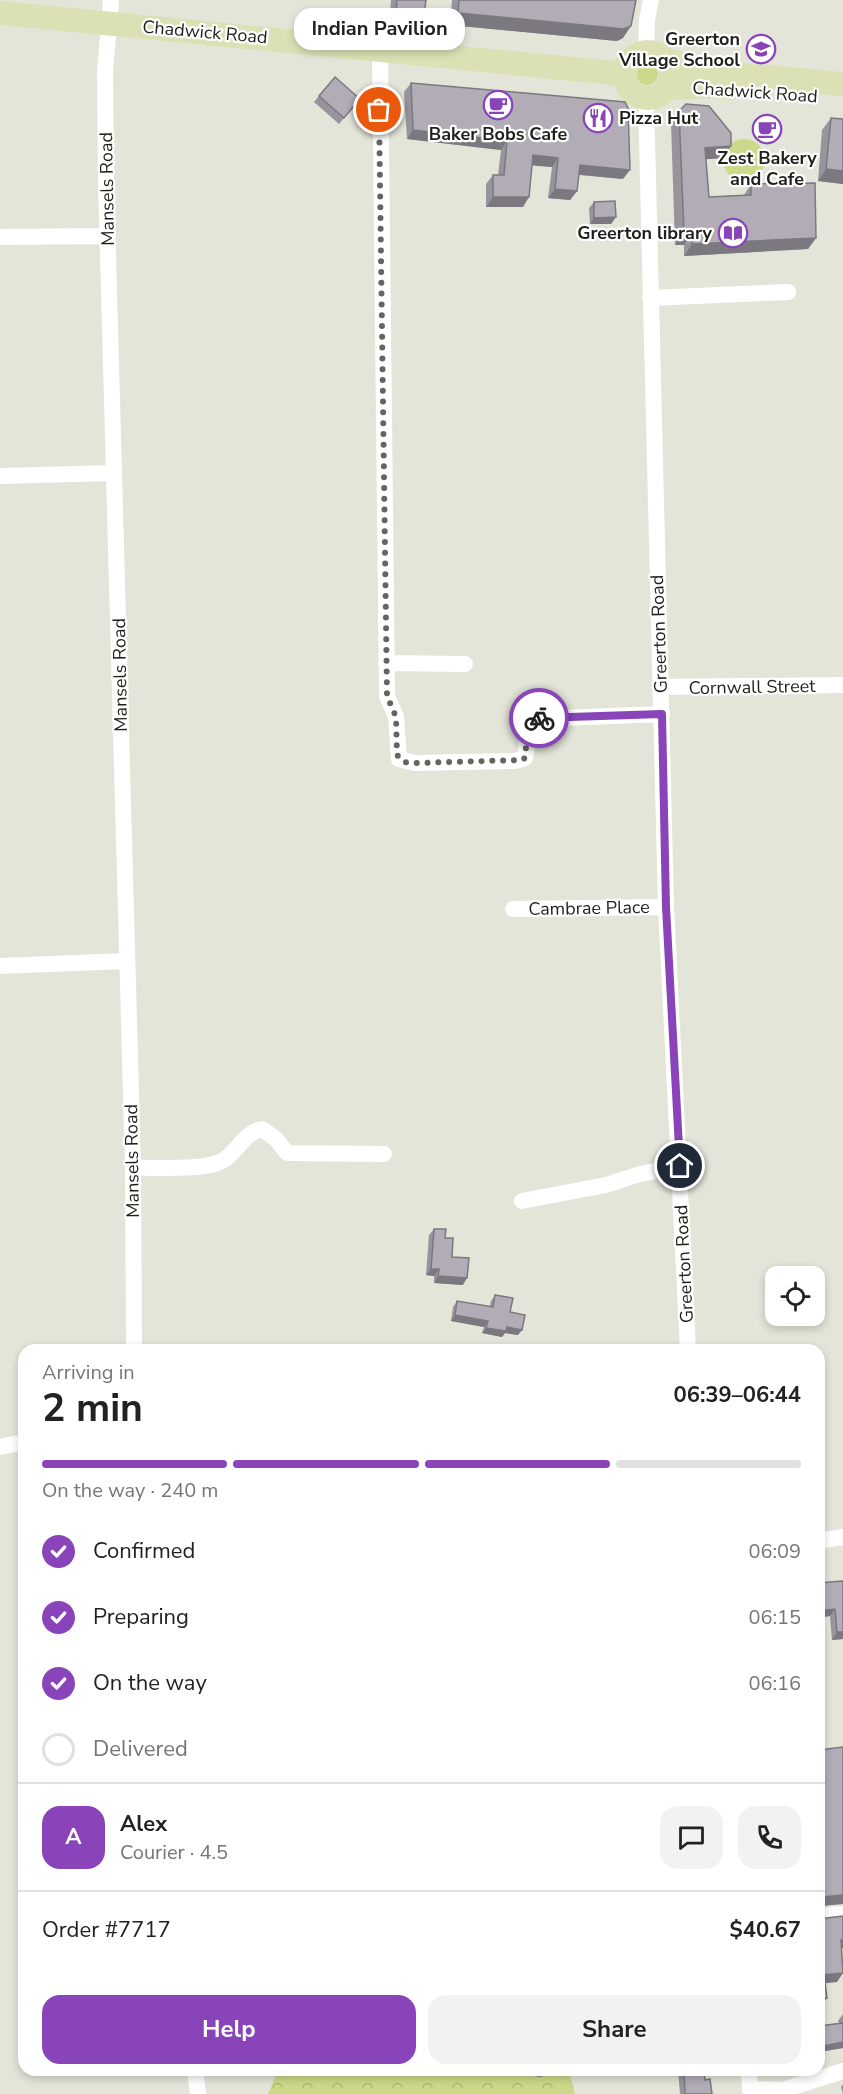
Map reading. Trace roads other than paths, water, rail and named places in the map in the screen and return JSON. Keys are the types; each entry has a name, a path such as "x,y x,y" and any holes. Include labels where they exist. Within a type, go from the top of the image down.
{"street":[{"path":"651,0 647,20 656,56 634,57 625,74 628,87 656,93"},
{"name":"Chadwick Road","path":"0,13 109,12 380,49 625,74"},
{"name":"Mansels Road","path":"109,12 105,71 112,472 119,634 133,1168 134,1344"},
{"path":"380,49 386,663 387,696 396,717 397,755 404,762 515,761 525,758 527,736 533,721 537,719 662,714"},
{"name":"Chadwick Road","path":"656,56 713,72 843,84"},
{"name":"Chadwick Road","path":"656,56 671,74 656,93"},
{"name":"Chadwick Road","path":"656,93 712,86 843,99"},
{"name":"Greerton Road","path":"656,93 650,298 666,907 688,1344"},
{"path":"0,237 108,236"},
{"path":"650,298 788,292"},
{"path":"0,476 112,472"},
{"path":"386,663 465,664"},
{"name":"Cornwall Street","path":"661,687 843,686"},
{"name":"Cambrae Place","path":"513,909 666,907"},
{"path":"0,966 126,961"},
{"path":"133,1168 214,1165 232,1154 248,1135 262,1129 276,1139 287,1153 384,1154"},
{"path":"522,1201 606,1185 639,1174 680,1166"},
{"path":"0,1447 18,1444"},
{"path":"825,1540 843,1537"},
{"path":"825,1916 843,1914"},
{"path":"749,2076 750,2092 783,2090 843,2071"},
{"path":"196,2076 198,2094"}],"place":[{"name":"Greerton Village School","path":"761,49"},
{"name":"Baker Bobs Cafe","path":"498,105"},
{"name":"Indian Pavilion","path":"379,110"},
{"name":"Pizza Hut","path":"598,118"},
{"name":"Zest Bakery and Cafe","path":"767,129"},
{"name":"Greerton library","path":"733,233"}]}
